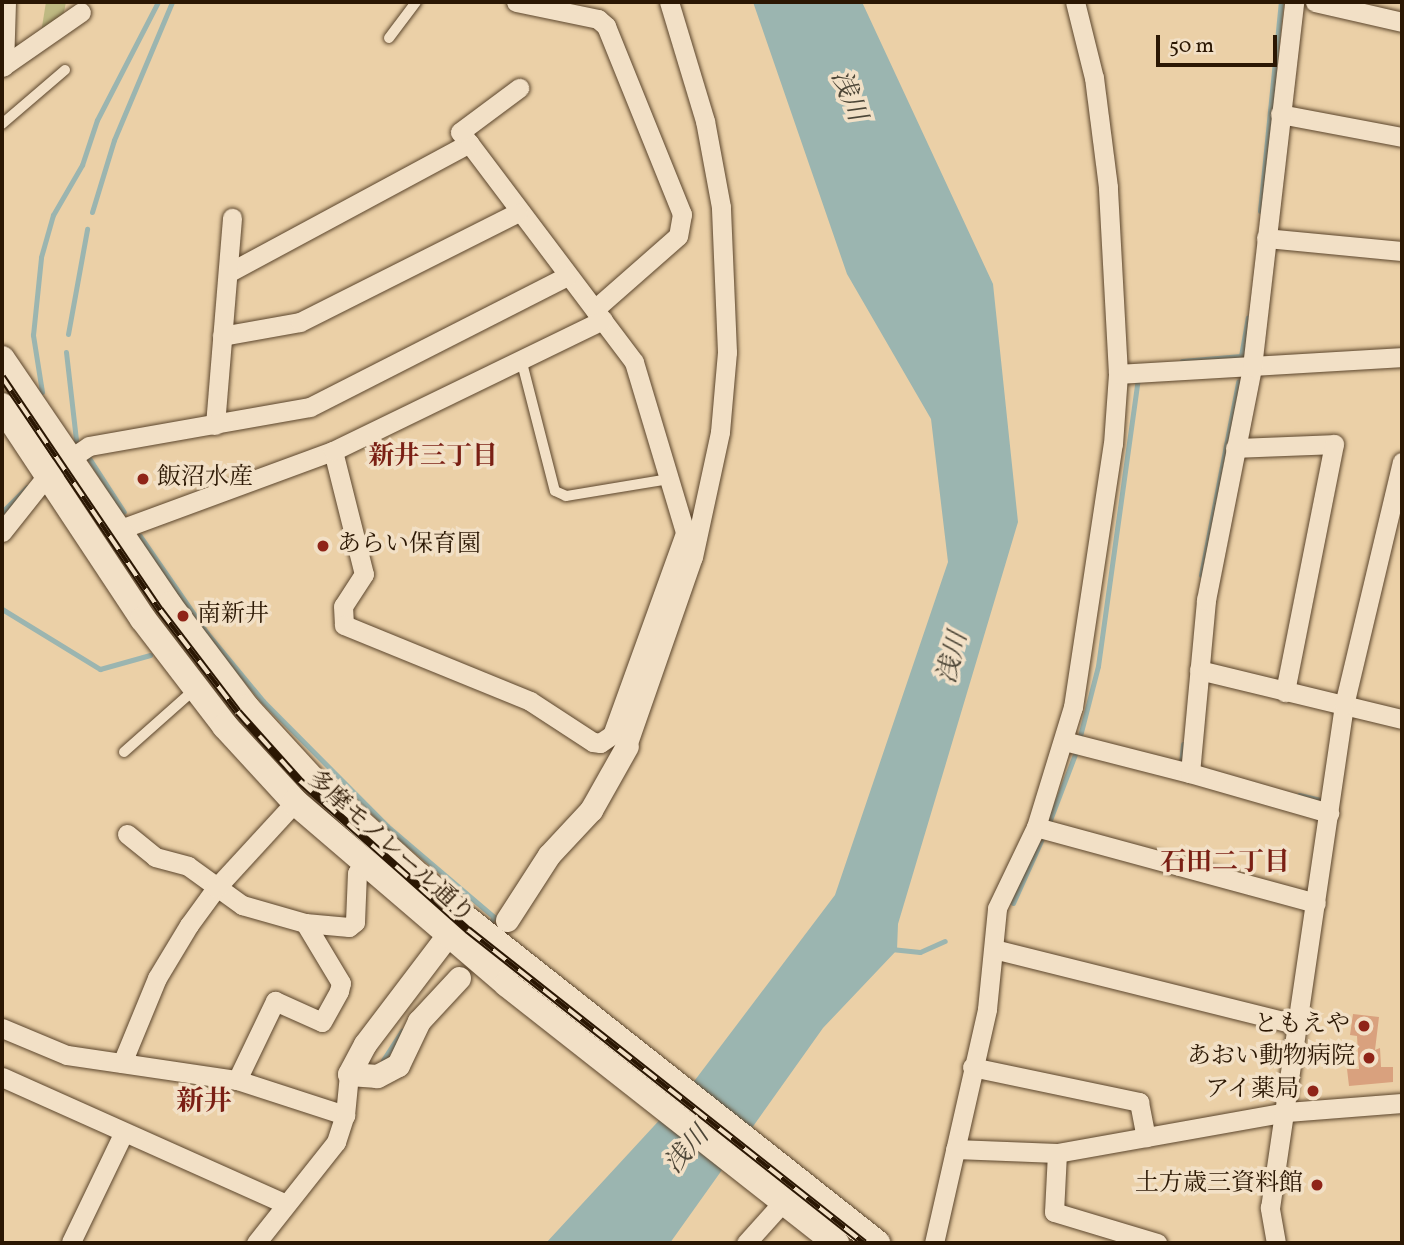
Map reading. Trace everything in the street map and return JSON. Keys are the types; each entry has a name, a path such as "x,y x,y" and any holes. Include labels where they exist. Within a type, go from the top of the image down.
{"main road":[{"name":"多摩モノレール通り","path":"2,359 143,619 195,689 295,802 364,864 455,926 523,964 788,1190 836,1243"},
{"name":"多摩モノレール通り","path":"5,415 59,466 118,530 169,605 262,726 455,926 506,984 788,1190 877,1243"}],"street":[{"path":"3,66 6,2"},
{"path":"118,530 333,451 521,359 599,315 678,236 682,215 606,26 598,19 553,6 516,2"},
{"path":"506,920 549,855 591,810 627,746 693,556 720,432 727,289 711,153 670,2"},
{"path":"934,1243 987,1009 998,908 1044,830 1074,743 1096,565 1130,375 1102,130 1088,46 1075,2"},
{"path":"1190,773 1206,600 1252,368 1294,2"},
{"path":"1315,2 1402,22"},
{"path":"3,66 81,12"},
{"path":"519,88 460,132 517,213 634,362 693,556"},
{"path":"1280,114 1402,137"},
{"path":"228,273 469,143"},
{"path":"222,337 300,321 517,213"},
{"path":"215,425 232,218"},
{"path":"1266,238 1402,251"},
{"path":"2,532 59,466 110,441 310,407 566,276"},
{"path":"1130,375 1402,357"},
{"path":"1235,448 1334,444 1285,692"},
{"path":"333,451 364,574 343,606 344,625 530,701 600,743 612,735 685,533"},
{"path":"1276,1243 1270,1208 1287,1112 1344,705 1402,462"},
{"path":"1199,670 1402,719"},
{"path":"1074,743 1329,813"},
{"path":"122,1063 157,978 216,888 295,802"},
{"path":"1044,830 1316,903"},
{"path":"127,834 155,857 188,866 216,888 259,912 305,923 349,928 355,922 357,873 364,864"},
{"path":"237,1080 275,1001 322,1023 339,991 341,983 305,923"},
{"path":"256,1243 331,1149 345,1115 349,1074 365,1044 455,926"},
{"path":"994,949 1299,1025"},
{"path":"349,1074 389,1073 398,1065 419,1021 459,978"},
{"path":"2,1028 67,1055 237,1080 345,1115"},
{"path":"972,1067 1139,1102 1146,1137"},
{"path":"2,1077 123,1134 286,1204"},
{"path":"955,1149 1057,1153 1287,1112 1402,1103"},
{"path":"71,1242 123,1134"},
{"path":"1057,1153 1054,1212 1157,1243"},
{"path":"746,1243 788,1190"}],"lane":[{"path":"389,38 416,2"},
{"path":"2,124 65,70"},
{"path":"521,359 555,491 566,496 669,479"},
{"path":"124,752 195,689"}],"shaded area":[{"path":"46,2 66,2 63,17 41,33"}],"water":[{"name":"浅川","path":"753,2 862,2 993,284 1018,522 898,924 897,950 823,1028 670,1243 546,1243 689,1088 835,895 948,562 931,419 847,274"}],"building":[{"path":"1353,1014 1379,1017 1375,1050 1380,1048 1381,1067 1393,1067 1393,1082 1349,1086 1347,1069 1359,1069 1357,1036 1350,1035"}],"waterway":[{"path":"42,392 33,335 41,257 53,215 82,165 97,120 158,2"},
{"path":"92,212 114,140 172,2"},
{"path":"1260,211 1281,2"},
{"path":"68,334 87,229"},
{"path":"1182,361 1241,356 1248,318"},
{"path":"66,352 76,440"},
{"path":"1079,740 1098,666 1138,377"},
{"path":"1201,575 1238,382"},
{"path":"89,458 124,512"},
{"path":"2,512 27,487"},
{"path":"140,536 207,633 263,701 387,826 494,917 492,920"},
{"path":"2,609 100,669 150,655"},
{"path":"1181,764 1183,744"},
{"path":"1048,825 1077,749"},
{"path":"1299,795 1320,800"},
{"path":"1013,903 1044,834"},
{"path":"891,949 920,952 945,941"},
{"path":"383,1060 402,1031"}],"railway":[{"path":"2,377 160,610 238,712 300,781 468,930 864,1243"}],"place":[{"name":"飯沼水産","path":"143,479"},
{"name":"あらい保育園","path":"323,546"},
{"name":"南新井","path":"183,616"},
{"name":"ともえや","path":"1364,1026"},
{"name":"あおい動物病院","path":"1369,1058"},
{"name":"アイ薬局","path":"1313,1091"},
{"name":"土方歳三資料館","path":"1317,1185"}],"district":[{"name":"新井三丁目","path":"433,458"},
{"name":"石田二丁目","path":"1225,864"},
{"name":"新井","path":"204,1103"}]}
